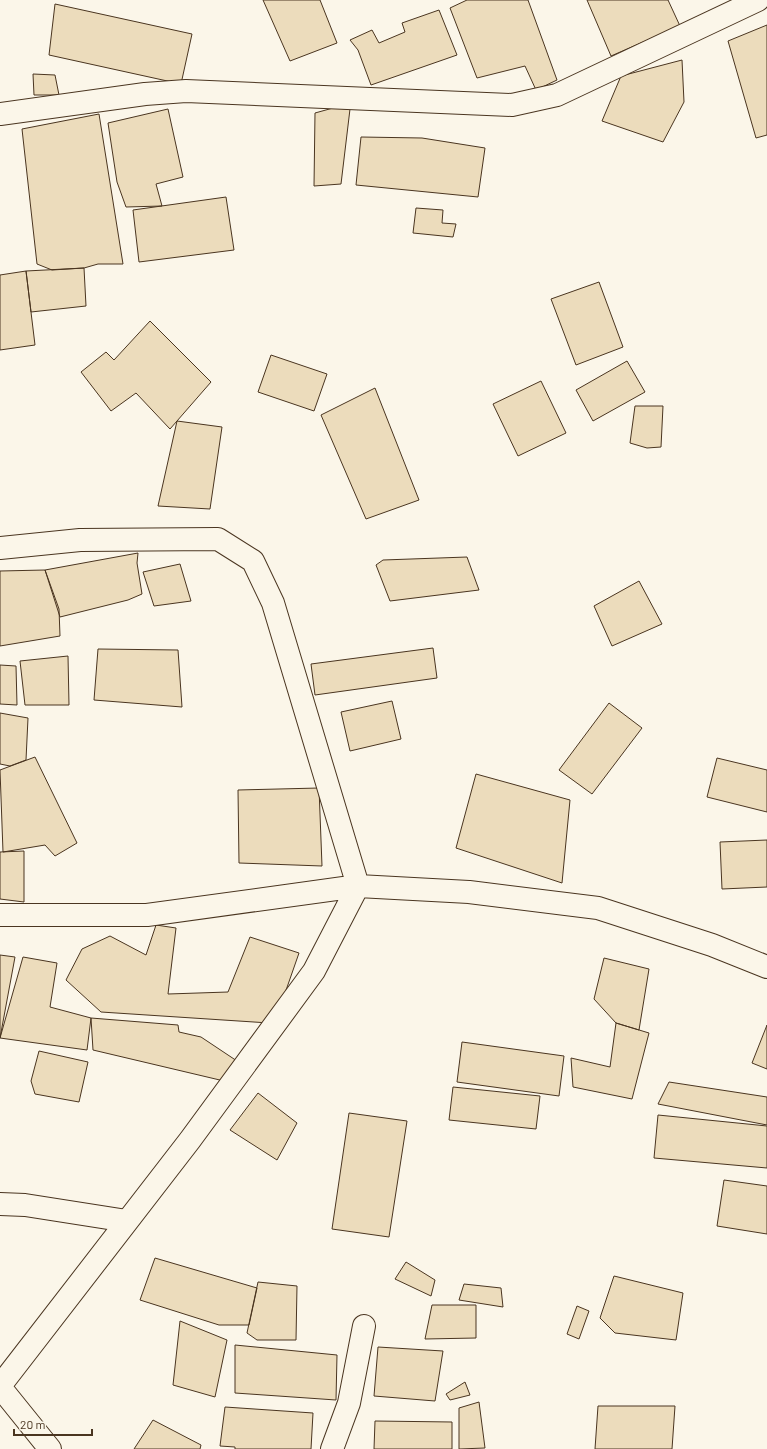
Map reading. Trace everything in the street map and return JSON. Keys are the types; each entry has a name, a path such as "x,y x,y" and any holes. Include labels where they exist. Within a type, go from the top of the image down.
{"street":[{"path":"0,114 146,94 186,91 512,105 557,95 758,0"},
{"path":"0,548 80,540 218,539 253,561 273,603 358,886 314,971 190,1140 0,1386 50,1449"},
{"path":"0,915 147,915 358,886 469,892 598,908 712,945 767,967"},
{"path":"0,1204 25,1205 127,1221"},
{"path":"332,1449 349,1403 364,1326"}],"building":[{"path":"263,0 320,0 337,43 290,61"},
{"path":"467,0 528,0 557,80 536,90 525,66 477,78 450,8"},
{"path":"587,0 668,0 680,26 611,56"},
{"path":"55,4 192,34 181,84 49,55"},
{"path":"439,10 457,55 371,85 358,50 350,40 372,30 379,43 405,32 402,23"},
{"path":"767,25 767,135 756,138 728,41"},
{"path":"682,60 684,102 663,142 602,121 621,76"},
{"path":"33,74 55,75 59,95 34,95"},
{"path":"333,108 350,109 341,184 314,186 315,113"},
{"path":"168,109 183,177 156,184 162,206 126,207 117,182 108,123"},
{"path":"99,114 123,264 98,264 84,268 52,270 37,264 22,129"},
{"path":"361,137 422,138 485,148 478,197 356,185"},
{"path":"226,197 234,250 139,262 133,210"},
{"path":"416,208 443,210 442,223 456,224 453,237 413,233"},
{"path":"84,268 86,306 31,312 26,271"},
{"path":"26,271 35,345 0,350 0,275"},
{"path":"599,282 623,347 576,365 551,299"},
{"path":"150,321 211,382 170,429 136,393 111,411 81,372 106,352 114,360"},
{"path":"271,355 327,374 314,411 258,392"},
{"path":"627,361 645,392 593,421 576,390"},
{"path":"541,381 566,433 518,456 493,404"},
{"path":"375,388 419,500 366,519 321,415"},
{"path":"635,406 663,406 661,447 647,448 630,443"},
{"path":"177,421 222,427 210,509 158,506"},
{"path":"138,553 137,563 142,594 128,600 60,617 45,570"},
{"path":"467,557 479,590 390,601 376,565 383,560"},
{"path":"180,564 191,601 154,606 143,572"},
{"path":"45,570 59,609 60,636 0,646 0,571"},
{"path":"639,581 662,624 612,646 594,606"},
{"path":"433,648 437,678 315,695 311,664"},
{"path":"98,649 178,650 182,707 94,700"},
{"path":"68,656 69,705 25,705 20,661"},
{"path":"0,665 16,666 17,705 0,704"},
{"path":"392,701 401,739 350,751 341,712"},
{"path":"609,703 642,728 592,794 559,770"},
{"path":"0,713 28,718 26,760 10,766 0,764"},
{"path":"35,757 77,843 55,856 45,845 3,852 0,770"},
{"path":"717,758 767,770 767,812 707,797"},
{"path":"476,774 570,800 562,883 456,848"},
{"path":"319,788 322,866 239,863 238,790"},
{"path":"767,840 767,887 722,889 720,842"},
{"path":"24,851 24,902 0,899 0,852"},
{"path":"156,925 176,928 168,994 228,992 250,937 299,953 284,996 269,1023 101,1012 66,980 82,949 110,936 146,955"},
{"path":"0,955 15,957 0,1038"},
{"path":"23,957 57,963 50,1007 91,1018 87,1050 0,1038"},
{"path":"604,958 649,969 639,1030 616,1023 594,999"},
{"path":"91,1018 178,1025 179,1032 201,1037 240,1063 224,1081 93,1050"},
{"path":"616,1023 649,1033 632,1099 573,1087 571,1058 610,1067"},
{"path":"767,1025 767,1069 752,1063"},
{"path":"462,1042 564,1056 559,1096 457,1082"},
{"path":"39,1051 88,1062 79,1102 35,1094 31,1081"},
{"path":"669,1082 767,1097 767,1125 658,1104"},
{"path":"453,1087 540,1096 536,1129 449,1120"},
{"path":"258,1093 297,1123 277,1160 230,1130"},
{"path":"349,1113 407,1121 389,1237 332,1229"},
{"path":"658,1115 767,1126 767,1168 654,1158"},
{"path":"724,1180 767,1186 767,1234 717,1226"},
{"path":"155,1258 257,1288 249,1325 219,1325 140,1300"},
{"path":"406,1262 435,1280 431,1296 395,1279"},
{"path":"614,1276 683,1293 676,1340 615,1333 600,1318"},
{"path":"258,1282 297,1286 296,1340 257,1340 247,1333"},
{"path":"464,1284 501,1288 503,1307 459,1300"},
{"path":"432,1305 476,1305 476,1338 425,1339"},
{"path":"577,1306 589,1311 579,1339 567,1334"},
{"path":"180,1321 227,1340 215,1397 173,1385"},
{"path":"235,1345 337,1355 336,1400 235,1393"},
{"path":"378,1347 443,1351 435,1401 374,1396"},
{"path":"465,1382 470,1395 450,1400 446,1394"},
{"path":"479,1402 485,1448 459,1449 459,1408"},
{"path":"598,1406 675,1406 672,1449 595,1449"},
{"path":"225,1407 313,1413 311,1449 235,1449 235,1447 220,1446"},
{"path":"153,1420 201,1445 200,1449 134,1449"},
{"path":"375,1421 452,1422 452,1449 374,1449"}]}
